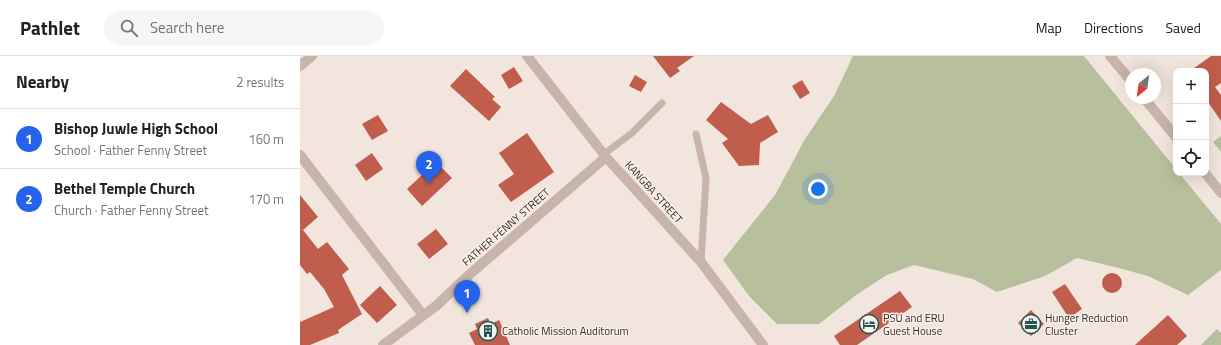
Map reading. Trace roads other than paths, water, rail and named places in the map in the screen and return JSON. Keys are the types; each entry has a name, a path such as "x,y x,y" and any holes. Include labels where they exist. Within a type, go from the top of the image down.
{"street":[{"path":"300,66 312,56"},
{"name":"KANGBA STREET","path":"527,56 605,155 701,262 764,345"},
{"path":"1110,56 1125,75"},
{"path":"1149,104 1173,133"},
{"path":"300,155 423,315"},
{"name":"FATHER FENNY STREET","path":"383,345 436,306 470,274 605,155"},
{"path":"1207,176 1221,193"}],"lane":[{"path":"605,155 632,133 662,103"},
{"path":"696,134 706,178 701,262"}],"place":[{"name":"Bethel Temple Church","path":"429,184"},
{"name":"Bishop Juwle High School","path":"467,313"},
{"name":"PSU and ERU Guest House","path":"869,324"},
{"name":"Hunger Reduction Cluster","path":"1031,324"},
{"name":"Catholic Mission Auditorum","path":"488,331"}]}
